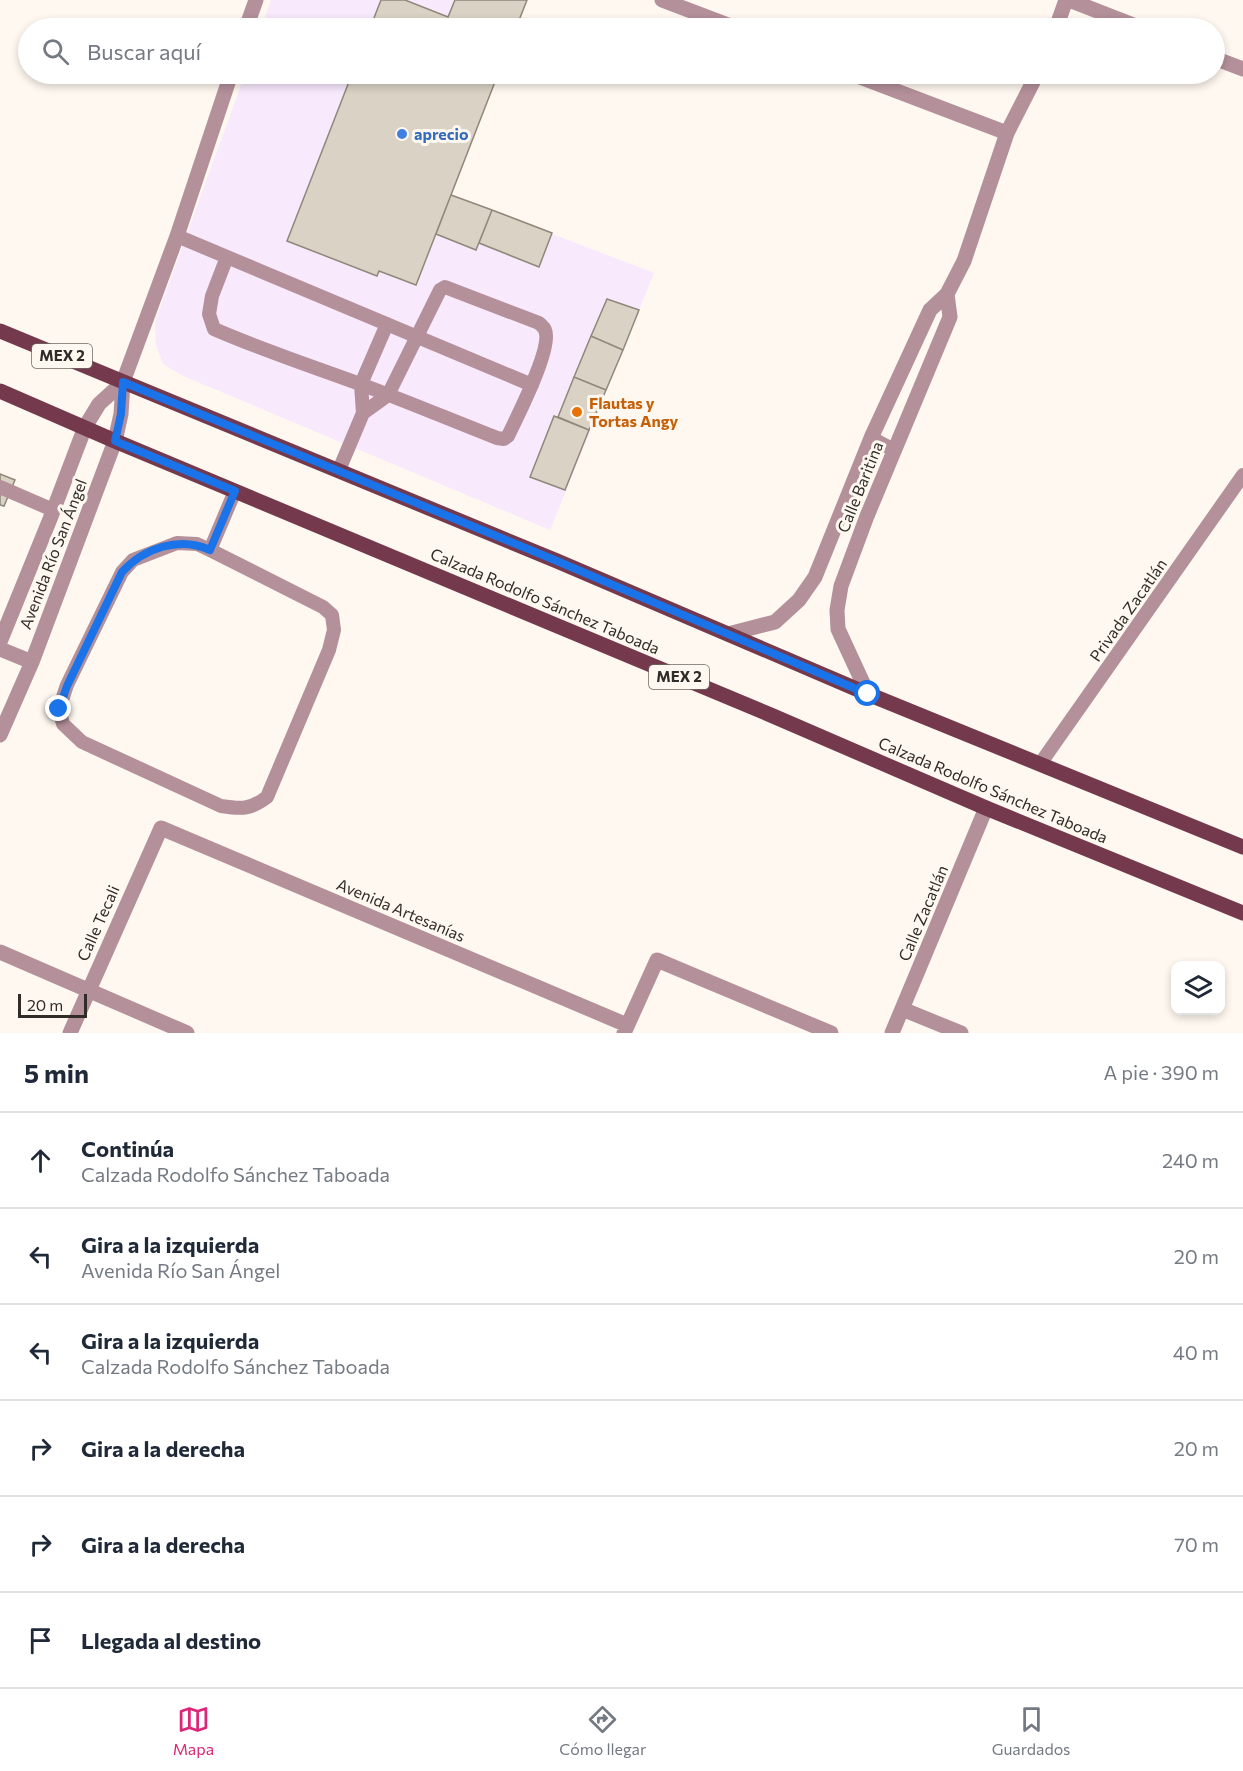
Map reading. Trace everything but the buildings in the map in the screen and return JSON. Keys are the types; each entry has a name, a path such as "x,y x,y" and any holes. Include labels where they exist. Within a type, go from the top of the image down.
{"main road":[{"name":"MEX 2","path":"0,331 339,470 868,694 1243,847"},
{"name":"Calzada Rodolfo Sánchez Taboada","path":"0,391 986,808 1243,913"}],"street":[{"path":"250,18 256,0"},
{"path":"662,0 710,18"},
{"path":"1060,18 1067,0 1115,18"},
{"path":"1225,62 1243,69"},
{"name":"Avenida Río San Ángel","path":"0,735 32,662 115,441 121,414 123,382 177,236 228,84"},
{"path":"878,84 1007,133"},
{"name":"Calle Baritina","path":"728,634 775,622 799,600 815,577 871,438 930,310 947,294 964,261 1007,133 1032,84"},
{"name":"Calle Baritina","path":"868,694 838,628 837,610 841,586 894,450 950,317 947,294"},
{"name":"Avenida Río San Ángel","path":"0,642 85,427 99,404 123,382"},
{"path":"0,649 32,662"},
{"name":"Calle Zacatlán","path":"892,1033 986,808"},
{"name":"Calle Tecali","path":"70,1033 161,828"},
{"name":"Avenida Artesanías","path":"161,828 625,1029"},
{"path":"0,952 187,1033"},
{"path":"625,1029 657,960 827,1032"},
{"path":"902,1009 961,1033"}],"lane":[{"path":"177,236 531,385"},
{"path":"226,256 212,296 209,314 214,329 259,349 361,384 388,395 497,438 504,439 508,436 531,385 546,343 546,330 539,323 445,287 440,290 388,395 363,413"},
{"path":"339,470 363,413 361,384 387,324"},
{"path":"871,438 894,450"},
{"name":"Privada Zacatlán","path":"1040,764 1243,475"},
{"path":"0,487 53,510"},
{"path":"210,550 235,491"},
{"path":"177,543 197,544 210,550 323,607 332,615 334,630 329,650 267,796 255,805 240,809 221,806 82,742 63,724 59,709 67,686 122,572 133,560 177,543"}],"shaded area":[{"path":"271,0 527,0 520,18 265,18"},
{"path":"241,84 494,84 451,195 654,273 550,530 181,375 163,364 156,345 155,322"}],"place":[{"name":"aprecio","path":"402,134"},
{"name":"Flautas y Tortas Angy","path":"577,412"}],"route":[{"path":"59,709 67,686 122,572 133,560 177,543 197,544 210,550 235,491 115,441 121,414 123,382 557,561 868,694"}]}
